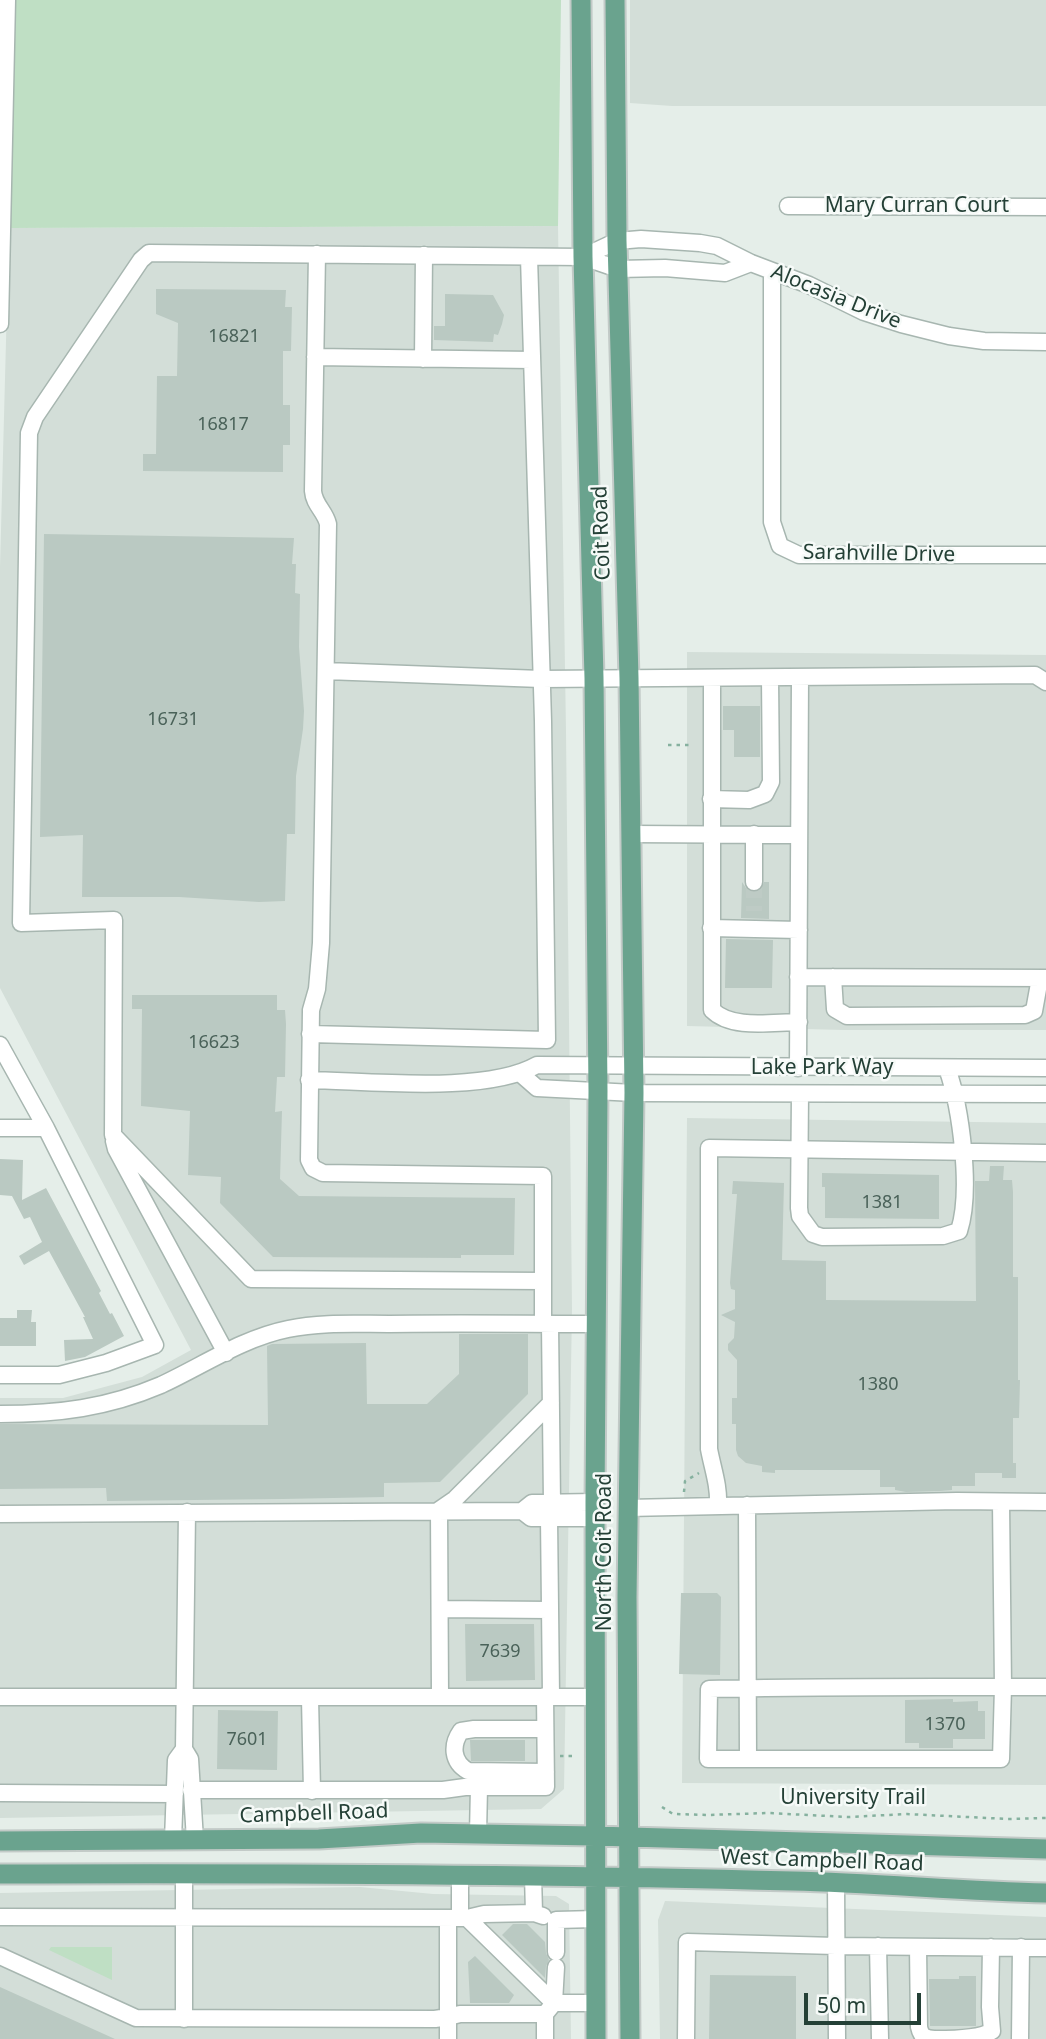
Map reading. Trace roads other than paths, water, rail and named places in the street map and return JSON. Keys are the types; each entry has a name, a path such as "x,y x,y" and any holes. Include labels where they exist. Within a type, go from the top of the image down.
{"main road":[{"name":"Coit Road","path":"581,0 583,257 594,678 598,1066"},
{"name":"Coit Road","path":"615,0 617,241 629,678 634,1066"},
{"name":"North Coit Road","path":"596,2039 598,1066"},
{"name":"North Coit Road","path":"630,2039 627,1508 634,1066"},
{"path":"595,1510 627,1508"},
{"name":"Campbell Road","path":"0,1841 320,1839 421,1833 629,1838"},
{"name":"West Campbell Road","path":"629,1838 1046,1849"},
{"path":"173,1840 184,1874"},
{"path":"184,1874 195,1840"},
{"path":"0,1874 460,1874 595,1877"},
{"name":"West Campbell Road","path":"595,1877 836,1882 991,1892 1046,1892"}],"street":[{"path":"0,324 7,0"},
{"name":"Mary Curran Court","path":"788,206 1046,207"},
{"name":"Alocasia Drive","path":"583,257 617,241 667,240 709,244 809,285 864,312 901,324 949,336 984,341 1046,342"},
{"path":"226,1353 116,1149 113,1135 114,920 20,922 29,433 35,417 141,260 149,253 583,257"},
{"path":"0,1793 546,1787 551,1403 542,1281 543,1176 316,1172 309,1160 311,1010 317,989 320,952 328,524 327,518 316,505 313,491 317,254"},
{"path":"423,359 424,255"},
{"path":"310,1034 547,1040 545,810 529,257"},
{"name":"Alocasia Drive","path":"583,257 618,269 665,268 725,273 751,263"},
{"name":"Sarahville Drive","path":"772,272 772,522 780,546 799,555 1046,555"},
{"path":"315,357 532,360"},
{"path":"326,671 541,679 1035,675 1046,682"},
{"path":"798,1068 800,677"},
{"path":"712,678 712,1010 718,1016 738,1022 799,1022"},
{"path":"711,799 749,800 765,794 771,782 770,678"},
{"path":"631,834 799,835"},
{"path":"754,834 754,882"},
{"path":"754,911 754,929"},
{"path":"711,928 799,930"},
{"path":"798,977 833,977 1043,978 1034,1012 1025,1015 847,1016 835,1009 833,977"},
{"path":"0,1045 46,1128 155,1345 106,1363 59,1375 0,1375"},
{"name":"Lake Park Way","path":"309,1080 455,1083 521,1074 537,1065 1046,1068"},
{"path":"800,1094 800,1216 813,1234 822,1237 943,1236 959,1231 963,1219 963,1152 956,1093 947,1068"},
{"name":"Lake Park Way","path":"521,1074 537,1088 634,1093 1046,1094"},
{"path":"0,1128 46,1128"},
{"path":"113,1135 251,1279 542,1281"},
{"path":"718,1506 719,1488 709,1448 709,1149 1046,1153"},
{"path":"0,1414 64,1412 106,1404 160,1385 271,1333 309,1326 596,1324"},
{"path":"439,1510 455,1499 551,1403"},
{"path":"1001,1502 1003,1687 1002,1759 708,1759 709,1689 748,1688 1003,1687 1046,1686"},
{"path":"627,1508 1046,1502"},
{"path":"0,1514 522,1511 532,1503 551,1510 595,1510"},
{"path":"747,1506 748,1759"},
{"path":"439,1510 440,1696"},
{"path":"173,1840 190,1759 184,1749 187,1512"},
{"path":"440,1609 549,1610"},
{"path":"0,1697 595,1697"},
{"path":"310,1698 312,1791"},
{"path":"545,1729 474,1728 461,1731 455,1740 455,1757 459,1765 468,1771 546,1772"},
{"path":"478,1834 480,1787"},
{"path":"183,1792 195,1840"},
{"path":"184,1874 184,2019"},
{"path":"447,2039 460,1874"},
{"path":"533,1875 534,1913"},
{"path":"836,1882 837,2039"},
{"path":"0,1917 458,1918 484,1914 534,1913 556,1920 596,1919"},
{"path":"458,1918 549,2008"},
{"path":"545,2039 556,1960 556,1920"},
{"path":"686,2039 687,1941 878,1947 1046,1948"},
{"path":"878,1947 880,2039"},
{"path":"918,1947 918,2033 925,2038 935,2039 978,2038 988,2036 992,2031 991,1947"},
{"path":"1020,2039 1021,1948"},
{"path":"0,1956 136,2018 435,2019 460,2014 595,2003"}],"tunnel":[{"path":"754,882 754,911"}]}
